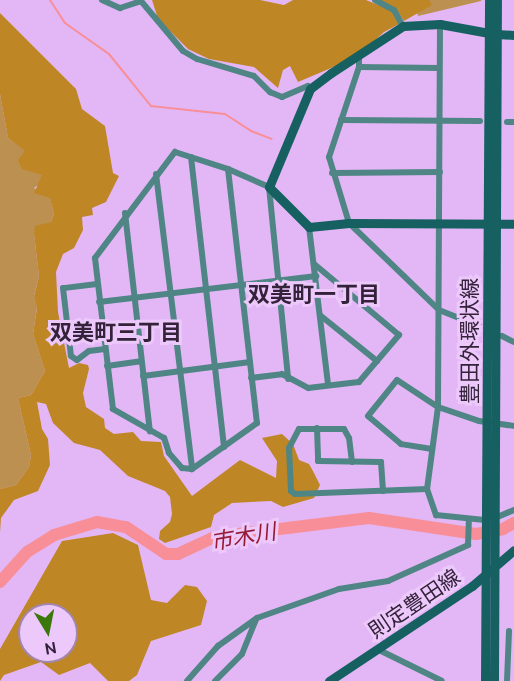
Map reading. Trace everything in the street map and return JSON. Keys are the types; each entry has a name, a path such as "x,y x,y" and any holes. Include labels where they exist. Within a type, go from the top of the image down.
{"street":[{"path":"102,0 120,8 141,1 183,51 197,59 254,76 270,93 282,97 308,86 310,89"},
{"path":"375,0 394,10 402,26"},
{"name":"豊田外環状線","path":"489,0 493,33"},
{"name":"豊田外環状線","path":"494,681 494,569 490,540 491,224 493,33 497,0"},
{"path":"440,24 438,407 427,489 436,515 469,522 490,521 514,510"},
{"path":"288,379 268,187 310,89 359,63 402,26 440,24 514,35"},
{"path":"359,63 439,68"},
{"path":"359,63 328,157 349,223 439,309 479,326"},
{"path":"341,120 480,121"},
{"path":"228,169 256,423 192,469 182,468 169,453 164,438 113,409 95,258 125,213 175,152 228,169 268,187 309,227 328,385"},
{"path":"191,157 224,447"},
{"path":"332,173 440,172"},
{"path":"156,174 192,469"},
{"path":"125,213 150,432"},
{"path":"309,227 349,223 514,224"},
{"path":"251,378 282,374 308,388 359,382 399,335 314,264"},
{"path":"99,302 316,276"},
{"path":"97,284 63,288 70,356 77,360 89,351 105,349"},
{"path":"321,316 377,362"},
{"path":"502,336 514,342"},
{"path":"107,366 141,361"},
{"path":"143,375 250,362"},
{"path":"432,449 401,444 368,417 397,380 438,407 491,424 514,426"},
{"path":"317,428 318,461 381,462 383,491"},
{"path":"352,462 349,438 344,429 299,429 289,448 291,491 295,494 427,489"},
{"path":"187,681 218,646 256,618 339,589 388,581 468,545 469,522"},
{"name":"豊田外環状線","path":"485,681 485,576 490,540"},
{"name":"則定豊田線","path":"329,681 485,576 514,550"},
{"path":"215,681 242,654 256,618"},
{"path":"507,681 509,631"},
{"path":"377,649 442,681"}],"shaded area":[{"path":"152,0 260,0 284,5 293,0 366,0 393,11 399,24 384,32 357,57 298,82 290,66 283,70 278,88 254,67 209,59 188,49 158,19"},
{"path":"379,0 429,0 432,5 404,21 396,9"},
{"path":"414,0 481,0 481,1 418,16"},
{"path":"0,13 76,89 82,109 105,126 113,173 119,176 106,202 92,208 93,215 82,217 83,230 74,248 63,254 56,272 58,312 69,368 79,363 88,365 89,369 83,393 86,407 104,419 105,428 114,434 133,432 141,441 161,442 164,456 192,496 240,460 276,478 277,461 262,438 282,434 293,444 299,460 309,464 320,485 314,498 283,507 271,501 232,503 214,515 211,527 165,543 159,539 160,531 170,522 172,514 170,497 165,491 128,476 100,450 74,443 53,423 46,404 37,402 42,429 48,439 50,465 38,491 14,500 1,518 0,533 0,489 16,485 29,467 31,455 18,398 31,395 45,371 33,334 37,308 34,296 39,276 34,234 35,226 51,222 54,214 50,198 34,193 42,175 22,169 18,160 25,151 8,138 0,94"},
{"path":"0,94 8,138 26,151 42,175 42,182 34,188 50,197 54,214 51,222 34,234 39,276 34,295 37,307 33,334 45,371 31,395 18,398 31,455 29,467 16,485 0,489"},
{"path":"113,533 138,545 151,600 167,603 185,585 197,587 207,601 201,625 151,641 137,675 129,681 108,681 90,663 59,675 42,663 78,663 78,603 26,603 62,541"},
{"path":"18,618 18,663 38,663 4,675 0,681 0,649"}],"waterway":[{"path":"50,0 65,23 109,54 151,106 225,114 251,131 272,139"},
{"name":"市木川","path":"0,582 27,552 54,535 97,522 126,527 166,554 178,554 214,537 369,518 476,534 503,529 514,523"}],"district":[{"name":"双美町一丁目","path":"314,294"},
{"name":"双美町三丁目","path":"116,332"}]}
